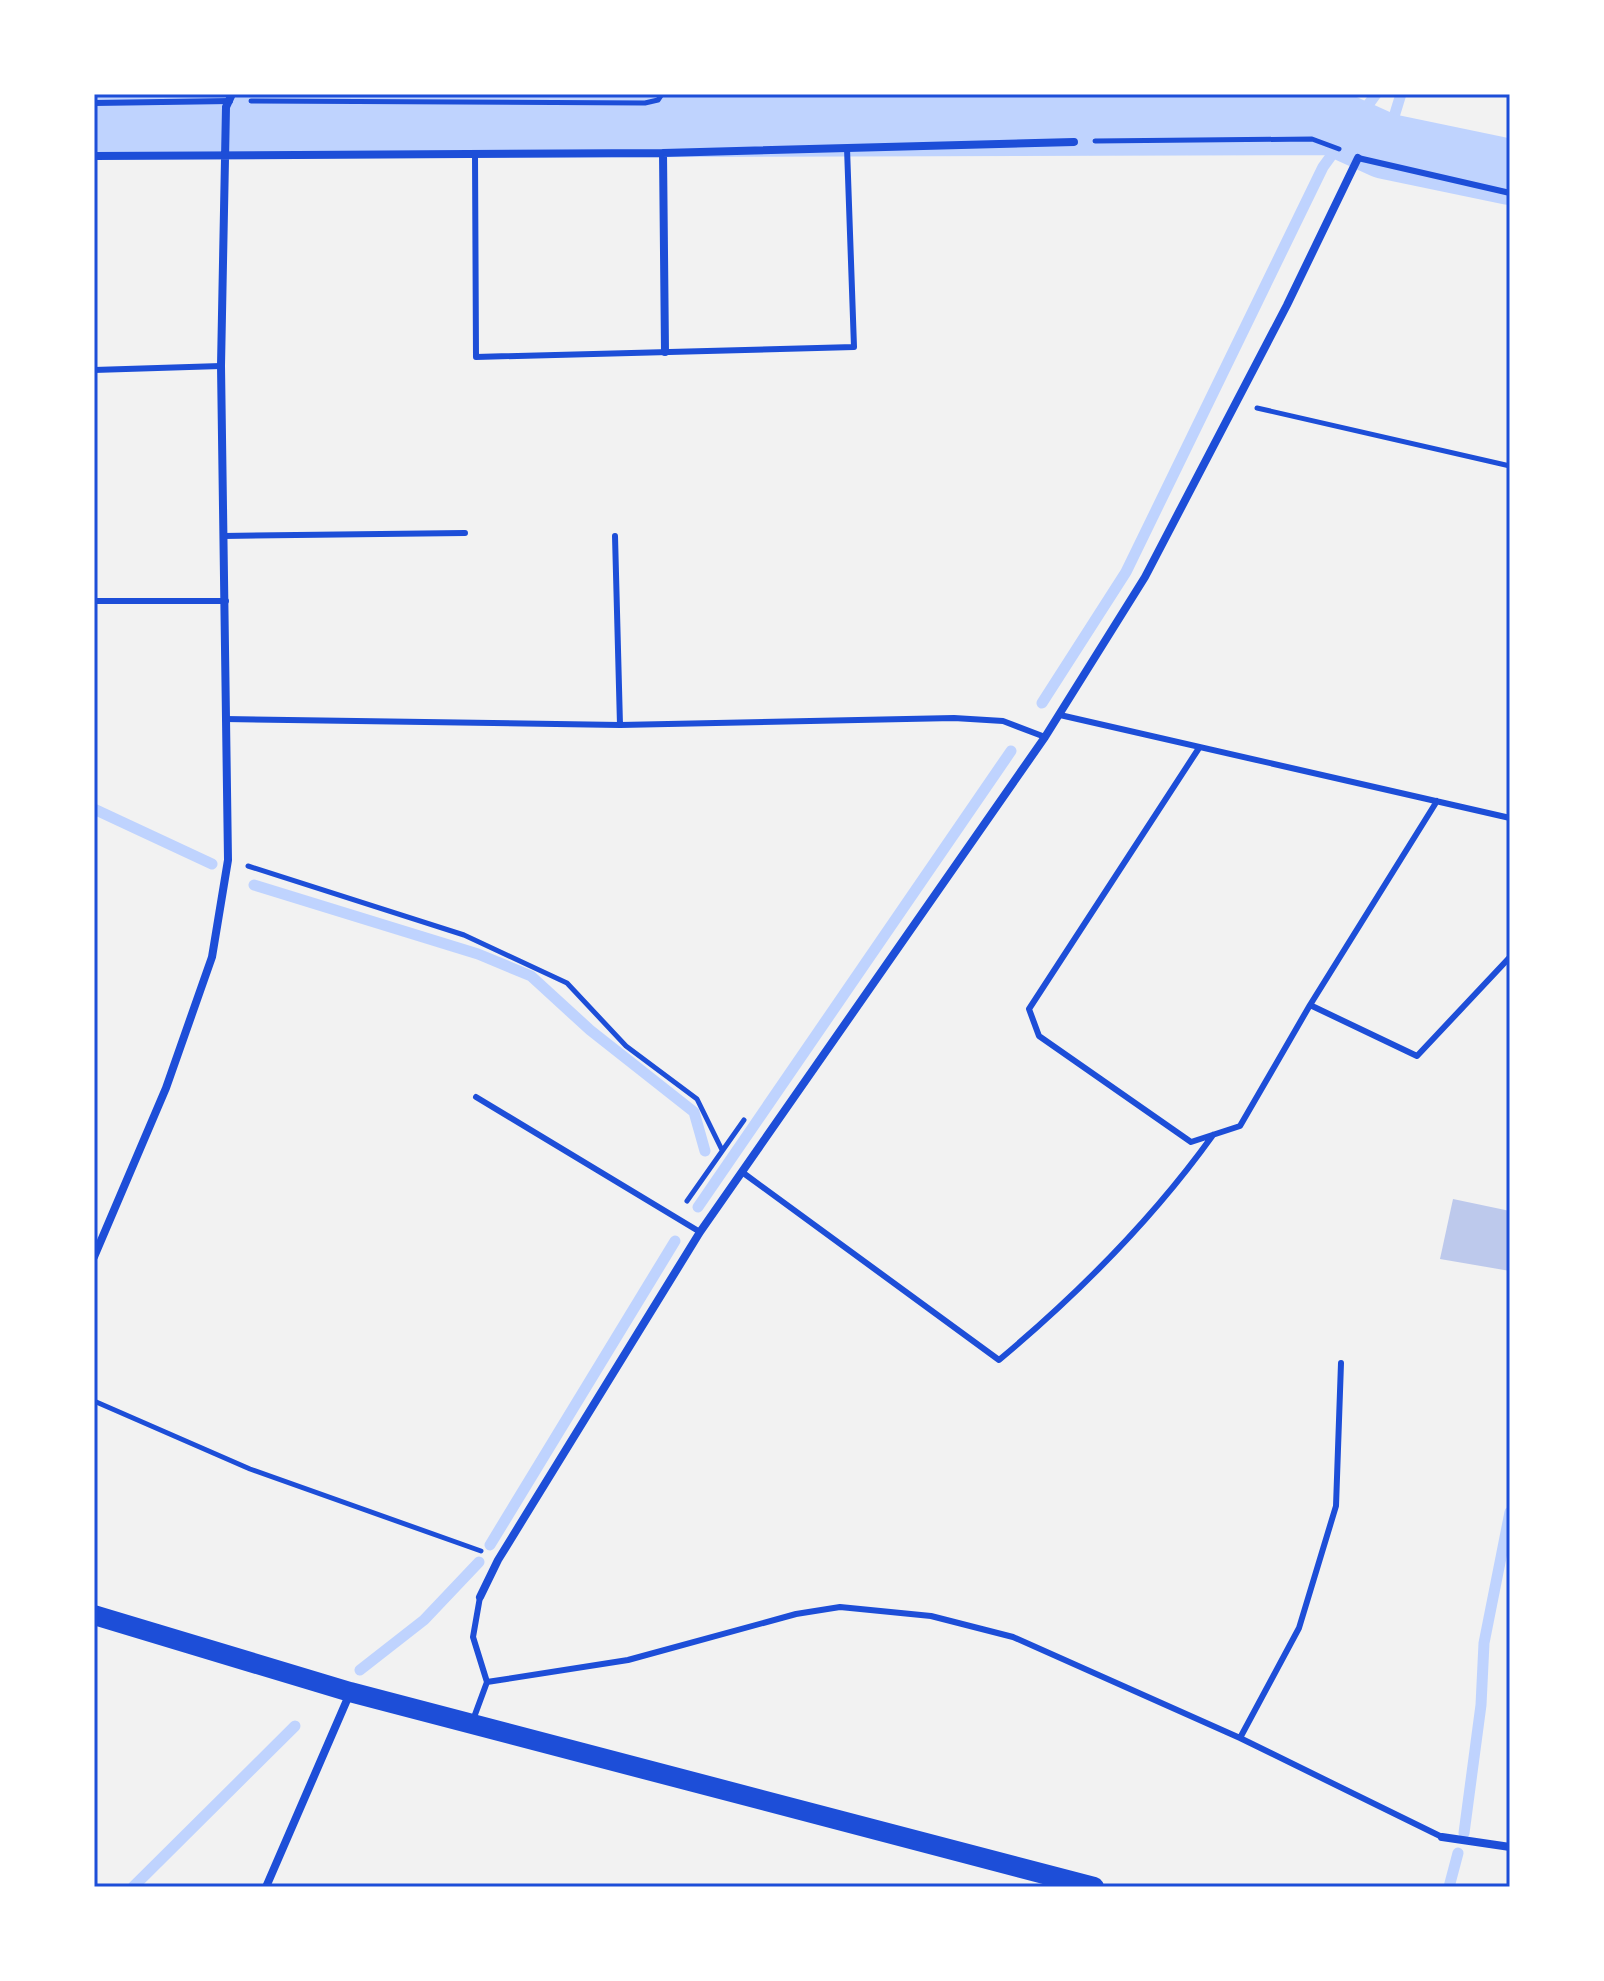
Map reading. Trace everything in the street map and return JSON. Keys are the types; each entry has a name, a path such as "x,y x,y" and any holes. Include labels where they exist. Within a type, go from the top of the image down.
{"main road":[{"path":"94,1615 350,1692 1094,1887"}],"street":[{"path":"94,1257 97,1238 166,1088 212,957 228,860 221,366 225,144 229,101"},
{"path":"94,156 663,153 1074,142"},
{"path":"663,153 665,352"},
{"path":"480,1597 498,1560 700,1232 1060,715 1145,577 1287,305 1358,158"},
{"path":"266,1887 350,1692"},
{"path":"1442,1837 1510,1847"}],"lane":[{"path":"94,103 229,101"},
{"path":"475,154 476,357 854,347 847,148"},
{"path":"1358,158 1510,193"},
{"path":"94,370 221,366"},
{"path":"223,536 465,533"},
{"path":"615,536 620,725"},
{"path":"94,601 226,601"},
{"path":"1060,715 1510,818"},
{"path":"225,719 620,725 954,718 1003,721 1045,737"},
{"path":"1199,748 1029,1009 1039,1036 1191,1142 1240,1126 1310,1005 1437,801"},
{"path":"1310,1005 1417,1056 1510,957"},
{"path":"476,1097 700,1232"},
{"path":"742,1172 999,1360 1070,1301 1174,1189 1213,1135"},
{"path":"1240,1738 1299,1628 1336,1506 1341,1363"},
{"path":"471,1724 487,1682 473,1637 480,1597"},
{"path":"487,1682 628,1660 796,1614 840,1607 956,1621 1013,1637 1240,1738 1442,1837"}],"path":[{"path":"229,101 645,103 658,100 662,94"},
{"path":"1074,142 1312,139 1358,158"},
{"path":"1235,403 1510,466"},
{"path":"228,860 464,935 567,983 626,1046 697,1099 722,1150"},
{"path":"676,1217 744,1120"},
{"path":"94,1401 250,1469 490,1554 498,1560"}],"building":[{"path":"1453,1199 1510,1211 1510,1271 1440,1259"}],"waterway":[{"path":"1042,703 1126,572 1323,167 1376,94"},
{"path":"1385,146 1401,94"},
{"path":"94,126 1332,122 1385,146 1510,172"},
{"path":"698,1207 1011,751"},
{"path":"94,809 212,864"},
{"path":"254,885 478,954 531,976 590,1030 694,1112 705,1151"},
{"path":"490,1545 675,1241"},
{"path":"1464,1833 1481,1705 1484,1643 1510,1512"},
{"path":"360,1670 424,1620 479,1562"},
{"path":"133,1887 295,1726"},
{"path":"1449,1887 1458,1853"}]}
